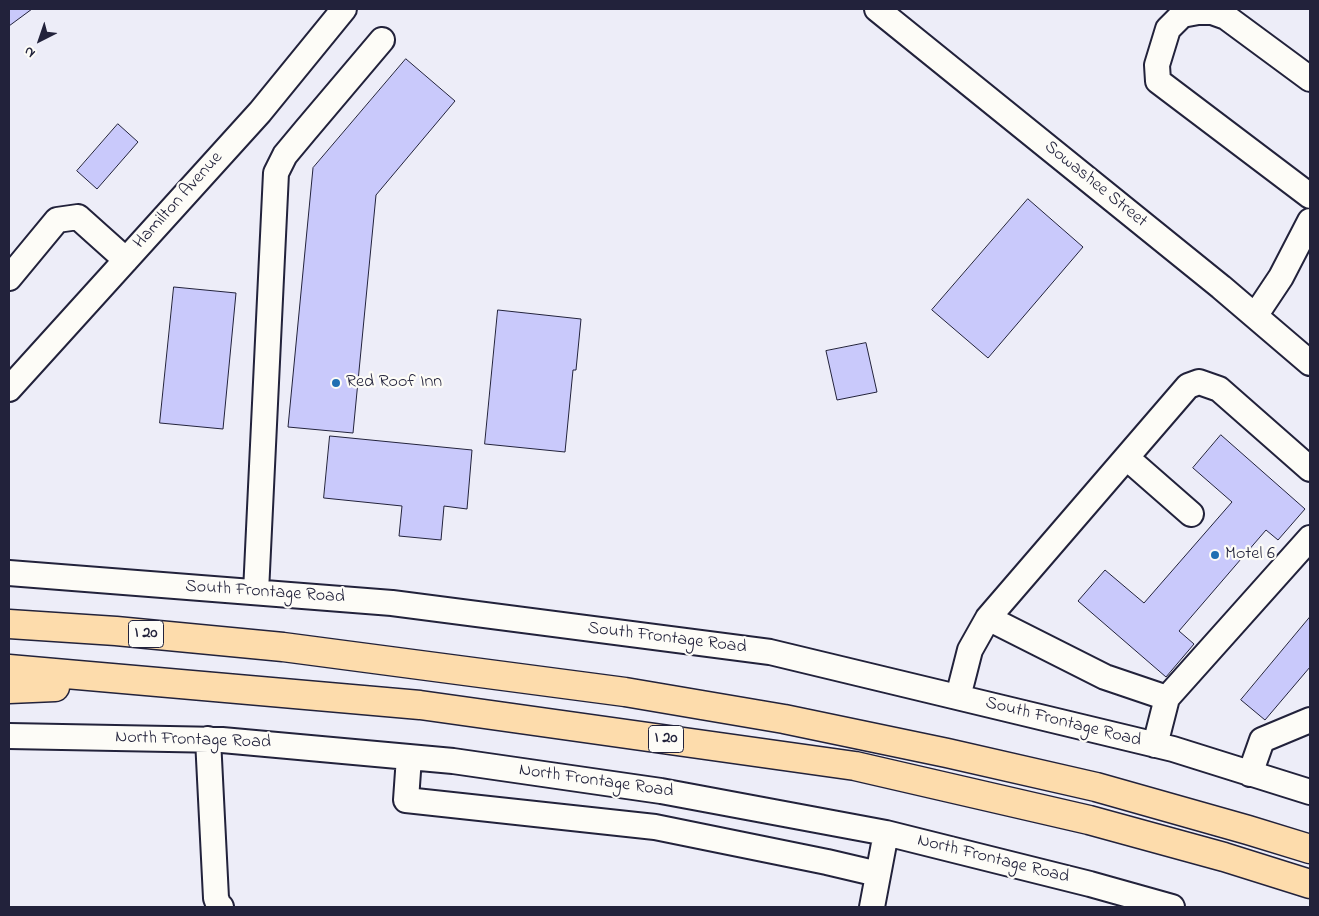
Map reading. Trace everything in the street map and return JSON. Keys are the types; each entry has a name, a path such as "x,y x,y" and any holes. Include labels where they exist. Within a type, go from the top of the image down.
{"highway":[{"name":"I 20","path":"9,624 116,631 284,647 625,692 766,715 947,752 1096,787 1248,830 1310,850"},
{"name":"I 20","path":"9,669 420,705 856,766 1089,820 1310,884"},
{"path":"9,689 163,682"}],"street":[{"name":"Hamilton Avenue","path":"9,390 260,112 344,9"},
{"name":"Sowashee Street","path":"877,9 1222,287 1310,363"},
{"path":"1310,79 1226,17 1212,12 1182,15 1168,29 1156,65 1158,81 1310,196"},
{"path":"256,592 276,173 285,156 305,130 382,40"},
{"path":"9,278 57,220 78,217 126,260"},
{"path":"1256,316 1281,277 1310,221"},
{"path":"958,697 970,650 988,618 1188,386 1199,382 1219,389 1310,469"},
{"path":"1127,458 1191,514"},
{"path":"1155,745 1167,698 1310,538"},
{"name":"South Frontage Road","path":"9,573 392,603 770,652 1173,749 1310,792"},
{"path":"988,618 1105,677 1167,698"},
{"path":"1250,774 1262,740 1310,720"},
{"name":"North Frontage Road","path":"9,736 222,740 453,761 661,791 886,833 1090,884 1172,907"},
{"path":"208,739 216,898 221,907"},
{"path":"409,757 406,800 655,828 878,874"},
{"path":"655,828 661,791"},
{"path":"872,907 886,833"}],"building":[{"path":"9,9 32,9 9,26"},
{"path":"406,59 455,101 376,195 353,433 288,427 313,168"},
{"path":"118,124 138,142 97,189 77,171"},
{"path":"1028,199 1083,247 988,358 932,310"},
{"path":"174,287 236,293 223,429 160,423"},
{"path":"498,310 581,319 576,370 573,370 565,452 485,444"},
{"path":"866,343 877,392 837,400 826,351"},
{"name":"Motel 6","path":"1221,435 1305,509 1278,540 1266,530 1179,631 1194,644 1166,677 1078,601 1105,570 1144,603 1232,502 1193,468"},
{"path":"330,436 472,450 467,509 444,506 441,540 399,536 402,506 324,498"},
{"path":"1310,617 1310,667 1265,720 1241,700"}],"place":[{"name":"Red Roof Inn","path":"336,383"},
{"name":"Motel 6","path":"1215,555"}]}
